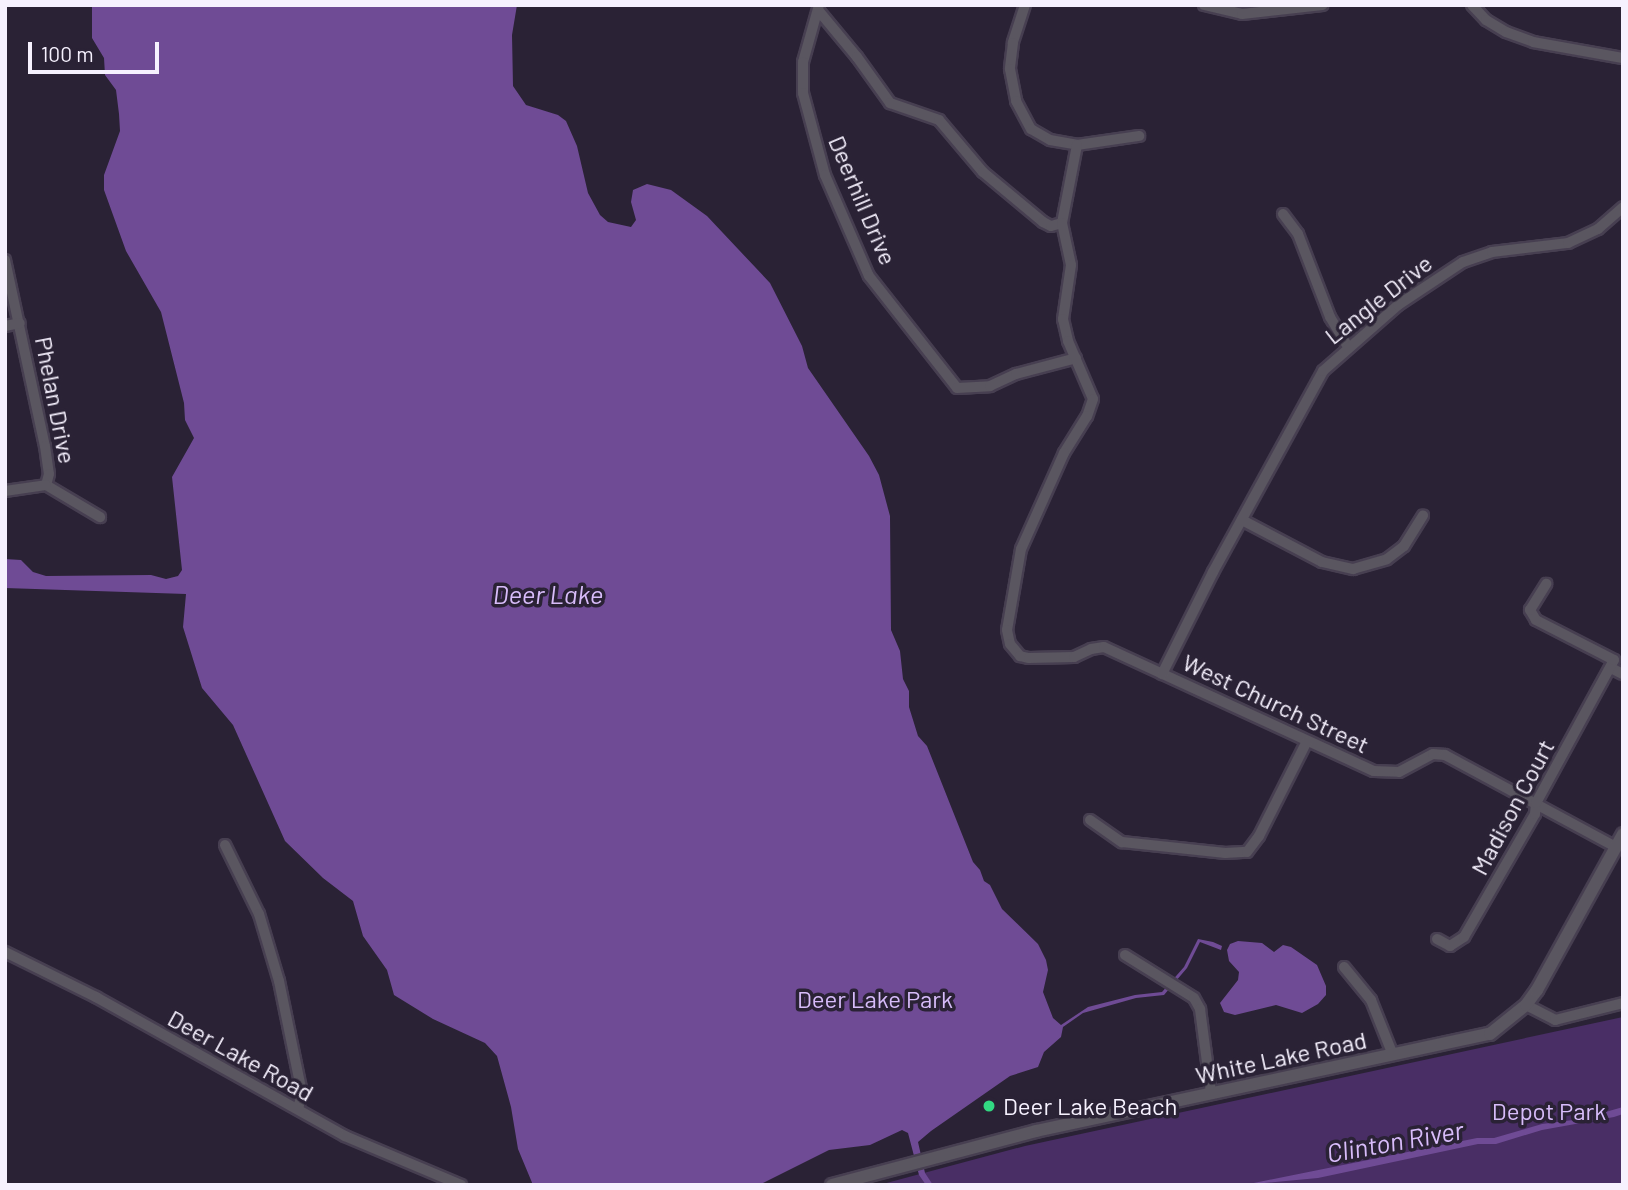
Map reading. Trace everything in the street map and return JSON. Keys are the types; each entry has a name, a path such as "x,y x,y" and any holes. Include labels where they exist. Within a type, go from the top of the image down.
{"street":[{"path":"1025,5 1010,58 1021,113 1038,134 1050,140 1077,145 1139,136"},
{"path":"1204,5 1242,14 1322,5"},
{"path":"1472,5 1486,20 1533,42 1623,58"},
{"path":"818,8 890,103 939,120 983,172 1035,216 1051,226 1062,223"},
{"name":"Deerhill Drive","path":"818,8 803,62 803,93 825,176 876,285 957,388 990,386 1016,374 1076,358"},
{"path":"1076,358 1068,341 1065,308 1071,265 1062,223 1077,145"},
{"name":"Langle Drive","path":"1162,674 1312,387 1323,371 1348,346 1398,305 1463,262 1492,252 1568,243 1598,229 1623,207"},
{"path":"1283,214 1298,234 1330,317 1348,346"},
{"name":"Phelan Drive","path":"5,260 45,446 49,474 46,485 100,517"},
{"path":"5,326 20,323"},
{"name":"West Church Street","path":"1076,358 1093,399 1086,420 1064,453 1021,549 1007,630 1010,644 1025,657 1074,657 1091,649 1104,647 1358,765 1385,773 1399,772 1433,754 1446,755 1616,847"},
{"path":"5,491 46,485"},
{"path":"1242,520 1322,562 1353,569 1387,559 1404,546 1423,515"},
{"path":"1546,584 1530,610 1536,620 1614,660 1611,668 1623,674"},
{"name":"Madison Court","path":"1437,939 1450,946 1464,937 1535,814 1536,803 1611,668"},
{"path":"1090,820 1122,842 1226,853 1247,852 1259,836 1307,741"},
{"name":"White Lake Road","path":"832,1185 1037,1131 1490,1034 1525,1005 1556,958 1623,834"},
{"path":"225,845 259,914 279,981 302,1093 298,1109"},
{"name":"Deer Lake Road","path":"5,952 96,997 379,1152 461,1185"},
{"path":"1125,956 1194,998 1200,1009 1211,1093"},
{"path":"1344,967 1371,1000 1393,1055"},
{"path":"1525,1005 1555,1020 1623,1003"}],"green space":[{"name":"Depot Park","path":"1623,1017 1623,1185 879,1185 1025,1146"}],"water":[{"name":"Deer Lake","path":"92,5 517,5 512,35 513,86 526,105 558,115 566,121 577,146 588,193 600,215 608,222 631,227 636,220 631,202 633,190 647,184 671,190 707,216 770,283 802,346 808,368 869,456 879,475 890,516 891,630 900,651 903,679 909,691 909,707 918,736 927,746 973,862 984,881 990,885 1002,909 1038,944 1046,960 1048,970 1043,992 1053,1018 1061,1025 1088,1007 1135,995 1162,992 1184,967 1198,939 1222,946 1221,950 1200,942 1187,968 1164,995 1136,998 1083,1013 1063,1027 1061,1037 1044,1052 1038,1067 1010,1076 931,1131 918,1142 925,1173 933,1185 926,1185 919,1175 908,1133 902,1130 870,1145 829,1150 759,1185 533,1185 518,1149 511,1107 497,1056 485,1043 433,1019 394,995 387,970 363,936 353,901 323,878 285,841 233,725 202,688 183,627 186,594 5,588 5,559 21,560 33,572 46,576 151,575 166,579 178,576 182,570 172,477 194,438 185,420 184,403 161,312 126,251 104,190 104,175 120,131 119,114 116,90 105,75 104,58 92,38"},
{"path":"1238,941 1262,943 1274,952 1283,945 1291,947 1317,965 1326,986 1326,995 1318,1004 1302,1013 1276,1005 1235,1015 1224,1012 1220,1003 1238,980 1239,972 1229,961 1227,950 1230,944"},
{"path":"1623,1107 1623,1114 1614,1117 1542,1130 1496,1144 1478,1144 1318,1178 1244,1185 1477,1138 1494,1138 1542,1124 1581,1119"}],"place":[{"name":"Deer Lake Beach","path":"989,1106"}],"park label":[{"name":"Deer Lake Park","path":"875,999"}],"water label":[{"name":"Clinton River","path":"1395,1141"}]}
